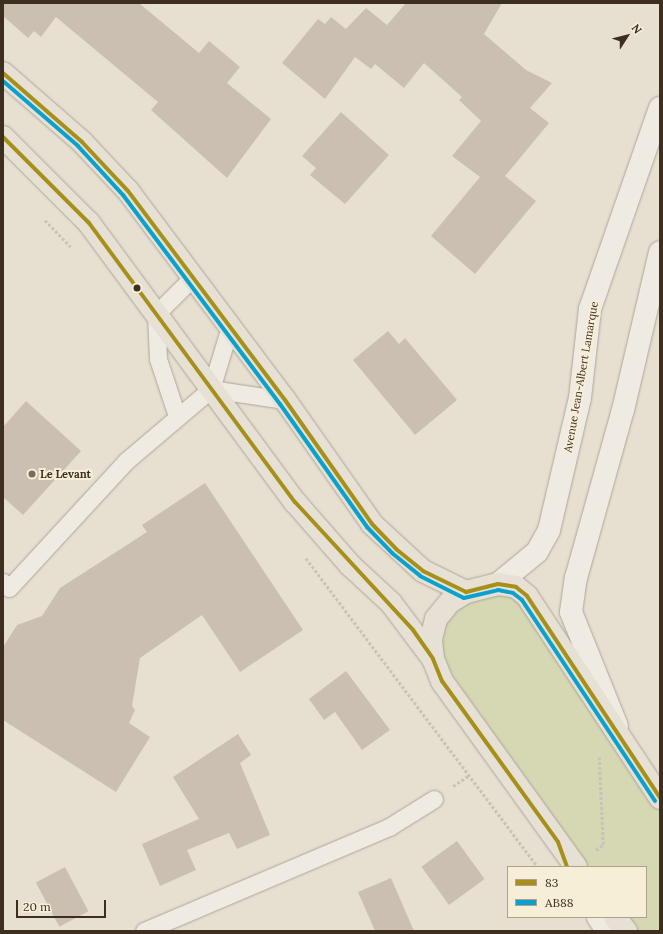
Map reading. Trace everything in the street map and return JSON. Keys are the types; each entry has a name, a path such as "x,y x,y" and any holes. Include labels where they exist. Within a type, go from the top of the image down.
{"main road":[{"path":"3,73 82,142 128,191 285,400 372,524 423,571 466,592"},
{"name":"Avenue Jean-Albert Lamarque","path":"498,584 538,552 549,530 580,398 590,309 660,108"},
{"path":"3,137 90,224 210,389 295,502 350,565 391,603 433,659 442,681 558,842 572,866"},
{"path":"622,740 572,612 576,578 623,410 660,252"},
{"path":"433,659 432,639 436,619 450,602 466,592 498,584 516,587 527,596 660,798"},
{"path":"599,918 607,931"},
{"path":"616,918 626,931"}],"lane":[{"path":"177,416 158,359 156,314 193,276"},
{"path":"3,582 9,588 126,461 210,389 230,327"},
{"path":"210,389 285,400"},
{"path":"144,931 389,827 434,799"}],"path":[{"path":"41,216 74,250"},
{"path":"303,555 537,866"},
{"path":"574,866 602,844 599,756 622,740"}],"green space":[{"path":"516,587 660,798 660,931 626,931 616,918 647,918 647,866 575,866 442,681 436,619 450,602"}],"building":[{"path":"3,3 139,3 199,53 209,41 240,67 227,83 271,119 227,178 151,110 158,102 56,17 41,37 34,31 28,38 3,16"},
{"path":"406,3 502,3 484,34 526,70 552,83 530,108 549,123 505,176 536,201 475,274 431,236 480,177 452,156 481,121 459,100 462,97 424,63 404,88 375,64 371,69 355,57 325,99 282,63 318,19 325,24 331,17 346,29 366,8 387,25"},
{"path":"341,112 389,155 345,204 310,175 316,168 302,156"},
{"path":"388,331 399,344 405,338 457,400 415,435 353,360"},
{"name":"Le Levant","path":"26,401 81,451 23,515 3,497 3,427"},
{"path":"205,483 303,630 240,672 202,615 140,658 132,706 135,710 129,723 150,737 116,792 3,720 3,647 17,625 42,616 60,588 147,532 142,525"},
{"path":"346,671 390,730 362,750 335,712 324,720 309,699"},
{"path":"238,734 251,755 240,763 270,835 237,849 229,833 187,850 196,870 160,886 142,844 199,819 173,777"},
{"path":"457,841 485,879 449,905 421,867"},
{"path":"65,867 88,911 59,927 36,882"},
{"path":"391,878 414,931 375,931 358,892"}],"transit line":[{"name":"83","path":"3,73 82,142 128,191 285,400 372,524 396,549 423,571 466,592 498,584 516,587 527,596 660,798"},
{"name":"AB88","path":"3,81 78,146 123,195 280,404 367,527 392,553 420,576 464,598 498,590 513,593 522,600 655,801"},
{"name":"83","path":"3,137 89,223 295,502 413,630 433,659 442,681 558,842 567,866"}],"place":[{"name":"Le Levant","path":"32,474"}]}
